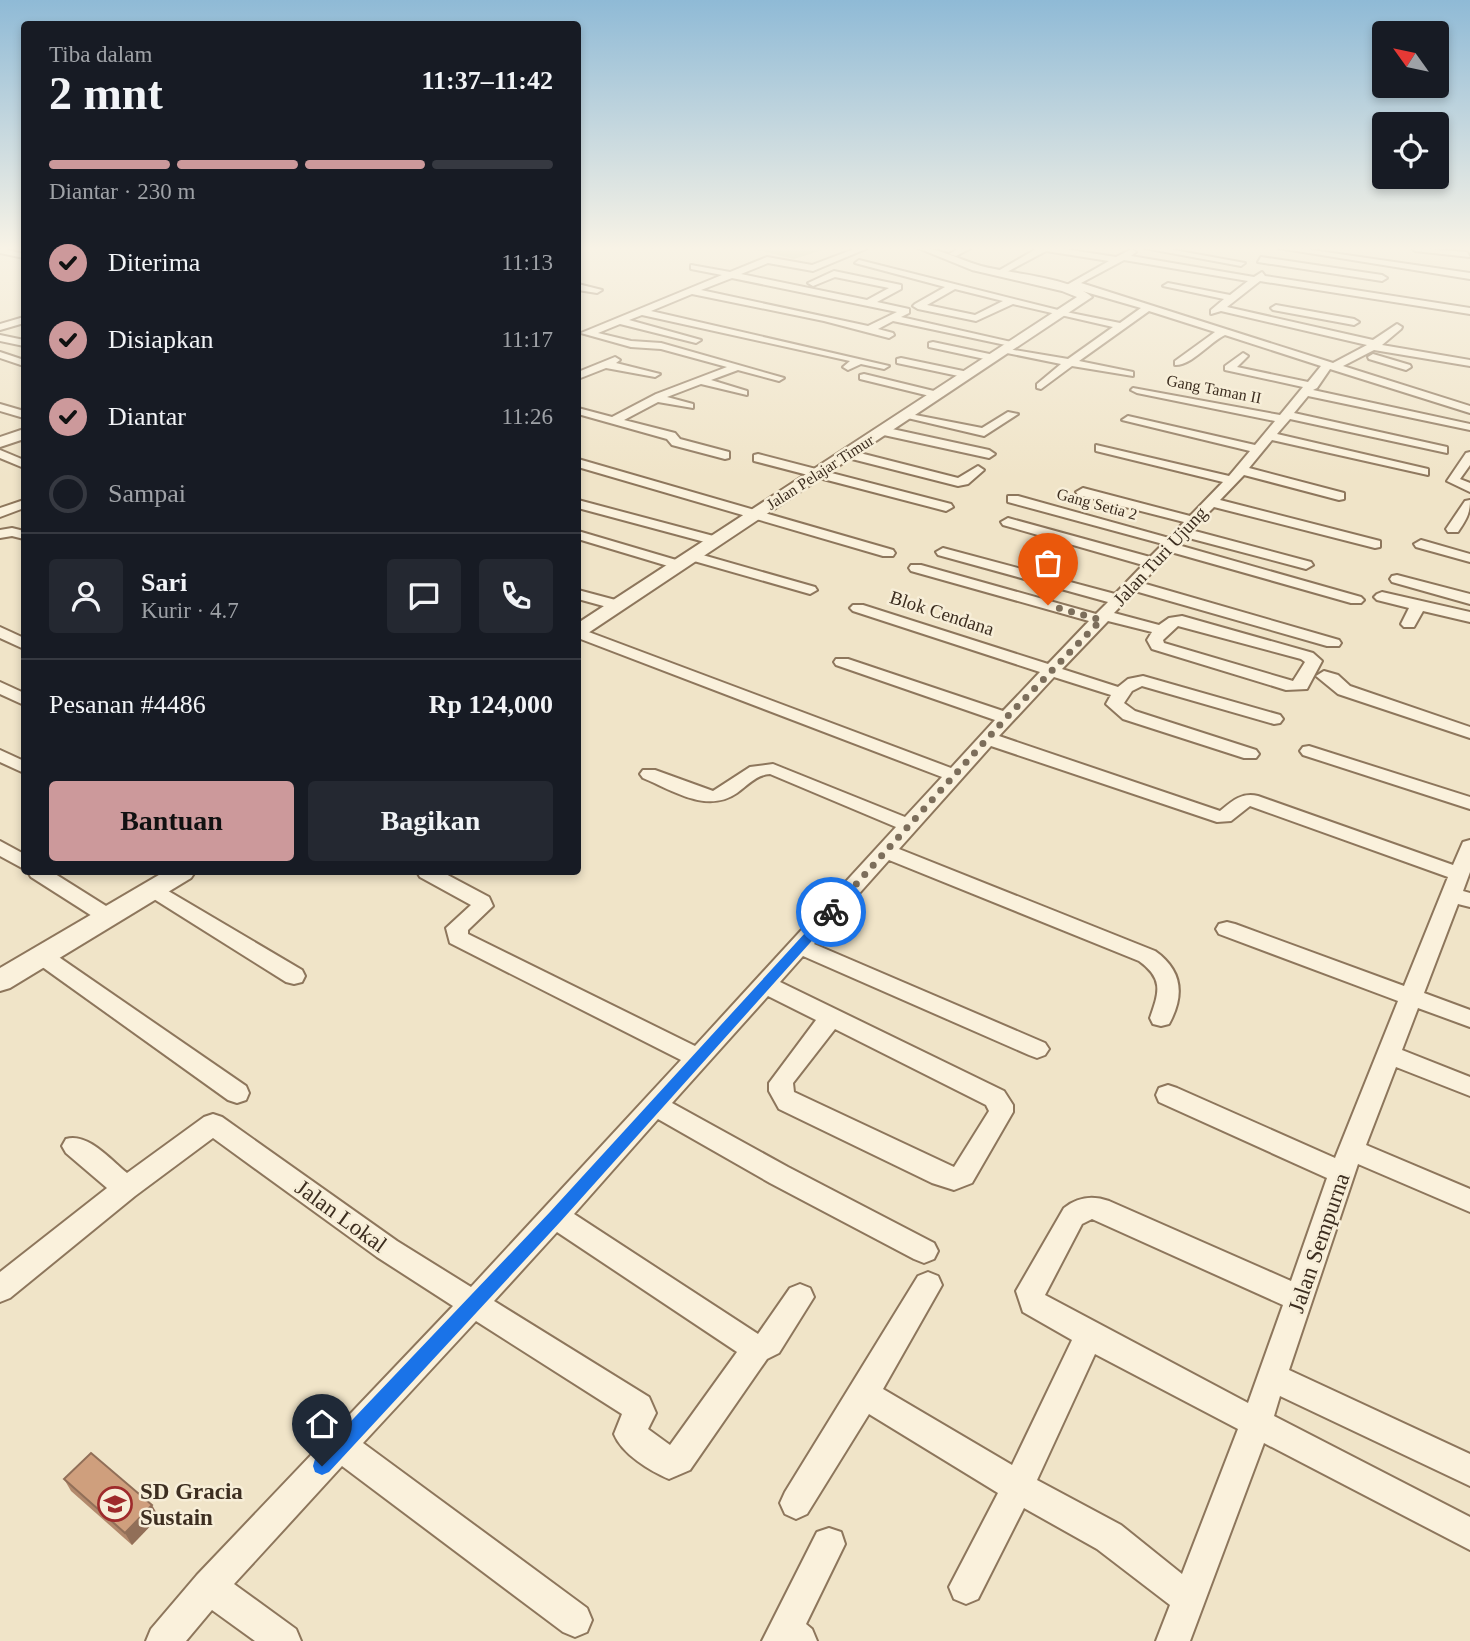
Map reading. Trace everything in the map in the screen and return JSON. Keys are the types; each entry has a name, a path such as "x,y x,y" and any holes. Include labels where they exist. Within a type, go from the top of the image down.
{"street":[{"path":"583,332 608,325"},
{"path":"634,325 696,340"},
{"path":"696,325 854,362 884,366"},
{"path":"844,325 889,335"},
{"path":"869,330 879,325"},
{"path":"915,325 1005,350 1129,374"},
{"name":"Jalan Pelajar Timur","path":"581,630 1045,325"},
{"path":"1115,325 1122,326"},
{"path":"1202,325 1470,410"},
{"path":"1289,325 1470,363"},
{"path":"1041,386 1122,326"},
{"path":"1332,365 1362,354 1397,327"},
{"path":"583,332 631,344 661,346 779,378"},
{"path":"1179,363 1222,332"},
{"path":"0,338 21,342"},
{"path":"933,345 1005,350"},
{"path":"854,362 875,347"},
{"path":"1362,354 1406,367"},
{"path":"0,355 21,362"},
{"path":"1243,356 1229,368 1274,431 1339,496"},
{"path":"581,375 610,361 655,374"},
{"path":"901,361 968,374"},
{"name":"Jalan Turi Ujung","path":"163,1641 209,1587 766,985 953,775 1211,502 1332,365"},
{"path":"614,420 657,398 737,367"},
{"path":"864,377 938,395"},
{"path":"701,381 743,393"},
{"name":"Gang Taman II","path":"1138,390 1274,431"},
{"path":"657,398 689,406"},
{"path":"0,407 21,414"},
{"path":"581,412 671,436 676,442 725,455"},
{"path":"905,416 987,432 1012,414"},
{"path":"1128,420 1274,431 1443,450"},
{"path":"1100,448 1384,420"},
{"path":"1145,435 1466,427"},
{"path":"883,431 989,454"},
{"path":"1274,431 1424,472"},
{"path":"980,432 974,439 1000,445"},
{"path":"0,442 21,435"},
{"path":"0,454 21,463"},
{"path":"848,454 958,482 978,470"},
{"path":"1470,456 1453,481 1470,488"},
{"path":"758,458 946,507"},
{"path":"581,464 888,553"},
{"path":"1083,492 1174,541 1356,600"},
{"name":"Gang Setia 2","path":"1013,499 1174,541"},
{"path":"1211,502 1375,544"},
{"path":"0,513 21,505"},
{"path":"581,506 716,541"},
{"path":"1453,529 1468,508"},
{"path":"1008,522 1174,541 1306,565"},
{"path":"0,534 12,531 21,533"},
{"path":"581,536 678,565"},
{"path":"1421,544 1470,558"},
{"path":"943,552 1114,605 1162,630"},
{"path":"692,556 810,590"},
{"path":"916,568 1333,643"},
{"path":"1397,579 1470,599"},
{"path":"581,595 618,605"},
{"path":"1382,597 1470,617"},
{"path":"1409,624 1418,605"},
{"name":"Blok Cendana","path":"858,608 1121,693"},
{"path":"1174,621 1182,621 1307,656 1314,662 1301,685 1292,686 1158,646 1155,640 1162,630 1174,621"},
{"path":"1,634 21,625"},
{"path":"581,633 953,775"},
{"path":"1,634 21,643"},
{"path":"842,662 1006,718"},
{"path":"1324,676 1332,679 1344,690 1470,733"},
{"path":"1250,754 1129,716 1115,704 1121,693 1133,682 1143,681 1274,719"},
{"path":"0,687 21,698"},
{"path":"989,739 1217,816 1224,817 1242,802 1251,800 1459,889"},
{"path":"1309,751 1470,803"},
{"path":"0,755 21,767"},
{"path":"649,774 701,795 715,797 751,772 761,768 773,769 908,825"},
{"name":"Jalan Sempurna","path":"1173,1641 1256,1423 1347,1162 1410,999 1459,889 1470,846"},
{"path":"0,847 21,861"},
{"path":"885,851 1147,956 1158,963 1169,981 1170,992 1161,1018"},
{"path":"43,875 107,916"},
{"path":"0,981 177,875"},
{"path":"432,875 482,903 457,928 458,938 698,1058"},
{"path":"153,889 294,976"},
{"path":"1227,929 1470,1019"},
{"path":"800,946 1038,1049"},
{"path":"41,956 237,1093"},
{"path":"766,985 832,1016 995,1098 1001,1105 1001,1112 963,1175 954,1179 940,1175 788,1102 782,1095 780,1086 783,1079 832,1016"},
{"path":"1389,1054 1470,1087"},
{"path":"1168,1095 1347,1162 1470,1201"},
{"path":"654,1105 779,1175 924,1251"},
{"name":"Jalan Lokal","path":"126,1188 213,1124 387,1249 638,1407 641,1413 629,1434 669,1463 679,1459 687,1449 757,1349"},
{"path":"0,1289 126,1188 75,1146"},
{"path":"1300,1298 1100,1209 1090,1207 1082,1208 1073,1216 1030,1291 1033,1303 1470,1535"},
{"path":"555,1216 757,1349 769,1343 800,1297"},
{"path":"796,1503 928,1284"},
{"path":"966,1587 1018,1487 1082,1350"},
{"path":"1272,1377 1470,1470"},
{"path":"864,1394 1018,1487 1109,1537 1171,1587 1189,1597"},
{"path":"341,1446 575,1620"},
{"path":"788,1637 829,1544"},
{"path":"209,1587 284,1641"}],"building":[{"name":"SD Gracia Sustain","path":"91,1453 152,1505 125,1533 64,1479"}],"way so far":[{"path":"831,912 953,775 1101,620 1048,605"}],"place":[{"name":"SD Gracia Sustain","path":"115,1504"}],"route":[{"path":"322,1466 555,1216 831,912"}]}
